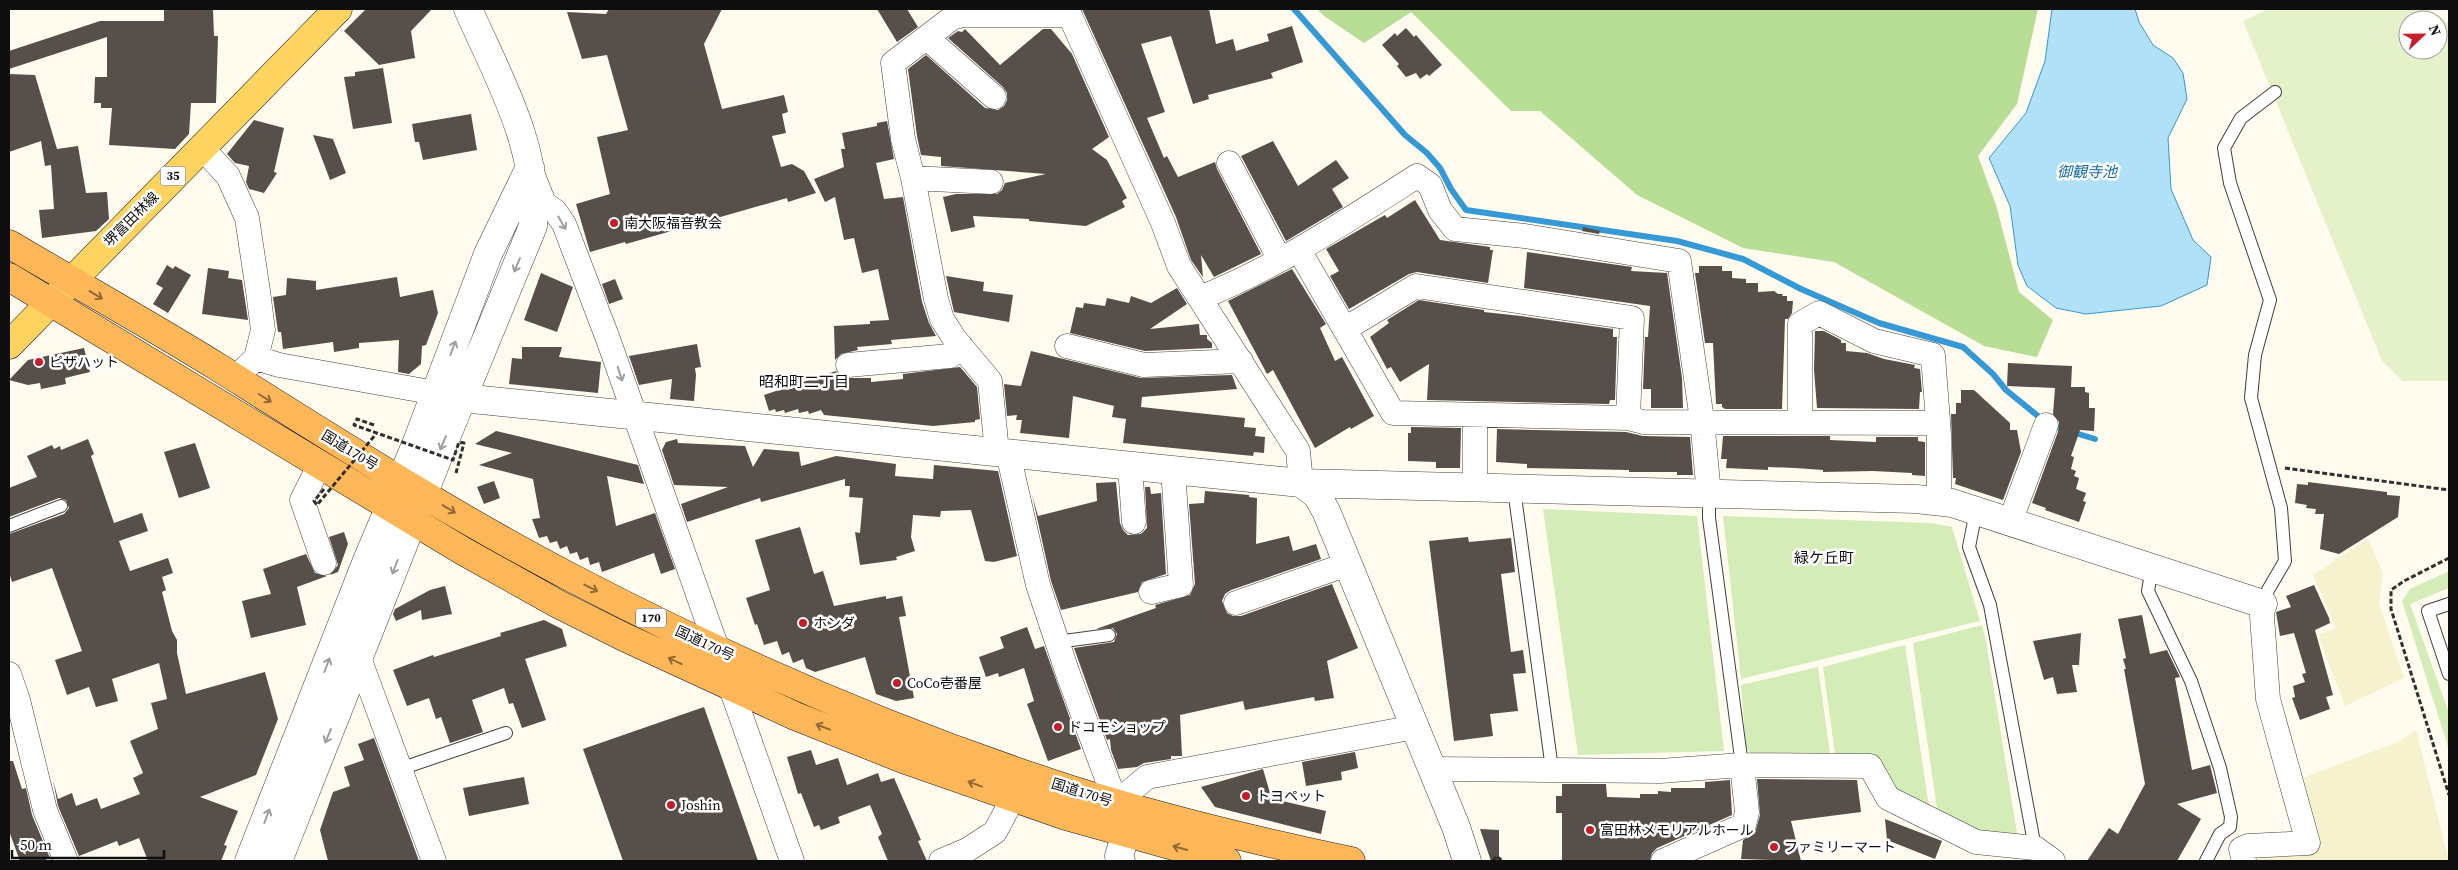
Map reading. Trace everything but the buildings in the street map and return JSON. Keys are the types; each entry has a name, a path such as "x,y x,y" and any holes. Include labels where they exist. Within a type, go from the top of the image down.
{"highway":[{"name":"国道170号","path":"9,244 235,378 412,487 572,578 716,648 810,691 1008,768 1116,803 1177,820 1351,861"},
{"name":"国道170号","path":"9,277 321,478 390,508 558,604 729,686 796,716 903,759 1013,798 1126,833 1227,861"}],"main road":[{"name":"堺富田林線","path":"9,345 338,9"}],"street":[{"path":"468,9 513,110 530,167 544,204 555,211 564,224 608,339 633,415 792,861"},
{"path":"1415,727 1147,777 1116,803 1038,585 1003,453 990,381 961,346 942,319 936,299 913,178 903,139 893,63 952,18 963,15 1069,12 1163,224 1179,266 1298,451 1301,483 1317,495 1348,564 1415,727 1432,769 1467,861"},
{"path":"927,38 994,97"},
{"path":"201,147 228,176 247,218 263,330 256,358 235,378"},
{"path":"1229,163 1289,255 1345,329 1393,412 1628,418 1643,422 1702,420 1938,423"},
{"path":"278,861 412,521 412,487 449,396 533,226 535,207 530,167"},
{"path":"1200,298 1231,286 1289,255 1417,176 1430,185 1440,210 1455,229 1525,236 1680,261 1702,420 1709,494"},
{"path":"913,178 991,182"},
{"path":"1345,329 1416,286 1632,318 1628,418"},
{"path":"1800,421 1800,324 1819,313 1874,341 1933,355 1938,423 1939,502"},
{"path":"848,364 950,356 961,346"},
{"path":"1067,346 1144,365 1241,361"},
{"path":"256,358 278,365 449,396 1301,483 1709,494 1952,503 2263,604 2262,616 2268,699 2308,843 2248,846 2241,849 2244,861"},
{"path":"1474,415 1475,488"},
{"path":"2010,522 2046,425"},
{"path":"1130,466 1134,522"},
{"path":"1151,592 1181,585 1173,470"},
{"path":"321,478 302,500 324,563"},
{"path":"249,861 390,508 412,487"},
{"path":"1236,603 1348,564"},
{"path":"359,658 434,861"},
{"path":"9,674 18,700 45,810 66,861"},
{"path":"1663,861 1744,825 1747,812 1742,765"},
{"path":"1432,769 1660,770 1742,765 1870,766 1888,798 1976,842 2044,854"},
{"path":"941,861 967,850 995,832 1013,798"},
{"path":"1121,861 1119,856 1126,833"}],"lane":[{"path":"2263,604 2268,590 2285,561 2280,508 2251,398 2255,356 2270,300 2230,184 2224,148 2240,118 2275,92"},
{"path":"1514,489 1552,769"},
{"path":"1709,494 1709,518 1742,765"},
{"path":"9,526 61,506"},
{"path":"1976,511 1969,547 1990,605 2044,854"},
{"path":"2152,568 2148,591 2190,681 2220,768 2231,817 2230,827 2220,834 2206,861"},
{"path":"2449,604 2428,611 2449,674"},
{"path":"1057,642 1109,635"},
{"path":"400,769 506,734"}],"path":[{"path":"374,425 357,419 354,425 453,460 459,442 464,444 456,473"},
{"path":"321,478 314,501 317,505 376,434"},
{"path":"2270,466 2449,490"},
{"path":"2449,558 2404,581 2391,590 2391,610 2449,794"},
{"path":"1493,861 1496,856 1503,861"}],"shaded area":[{"path":"2368,539 2383,573 2379,603 2404,678 2345,706 2318,635 2336,628 2313,575"},
{"path":"2416,730 2449,861 2253,861 2251,856 2318,847 2300,779 2398,742"}],"green space":[{"path":"1317,9 2038,9 2017,104 1978,156 1996,205 2019,292 2053,320 2037,357 1984,346 1834,262 1743,248 1637,195 1540,111 1511,111 1411,12 1364,43 1324,16"},
{"path":"2268,9 2429,9 2430,10 2398,10 2398,60 2448,60 2449,23 2449,381 2403,381 2382,361 2243,21"},
{"path":"1543,509 1697,516 1724,751 1578,755"},
{"path":"1723,516 1930,523 1952,527 1980,621 1741,679"},
{"path":"2449,571 2449,588 2410,604 2449,713 2449,750 2402,601 2410,589"},
{"path":"1982,625 2017,833 1988,833 1938,816 1913,643"},
{"path":"1905,645 1930,814 1898,800 1875,757 1835,754 1823,667"},
{"path":"1818,667 1830,753 1752,754 1746,748 1741,685"}],"water":[{"name":"御観寺池","path":"2052,9 2135,9 2139,22 2153,45 2173,58 2183,73 2187,99 2168,138 2171,189 2193,240 2211,257 2207,285 2161,306 2086,314 2056,308 2027,286 2018,265 2010,206 1989,158 2026,113 2045,61"}],"waterway":[{"path":"1294,9 1405,135 1427,153 1440,168 1451,189 1466,210 1677,241 1743,259 1801,289 1879,323 1963,347 1993,374 2006,390 2049,425 2095,439"}],"place":[{"name":"南大阪福音教会","path":"614,223"},
{"name":"ピザハット","path":"39,362"},
{"name":"ホンダ","path":"803,623"},
{"name":"CoCo壱番屋","path":"897,683"},
{"name":"ドコモショップ","path":"1058,727"},
{"name":"トヨペット","path":"1246,796"},
{"name":"Joshin","path":"671,805"},
{"name":"富田林メモリアルホール","path":"1590,830"},
{"name":"ファミリーマート","path":"1774,847"}],"district":[{"name":"昭和町二丁目","path":"804,382"},
{"name":"緑ケ丘町","path":"1824,558"}]}
